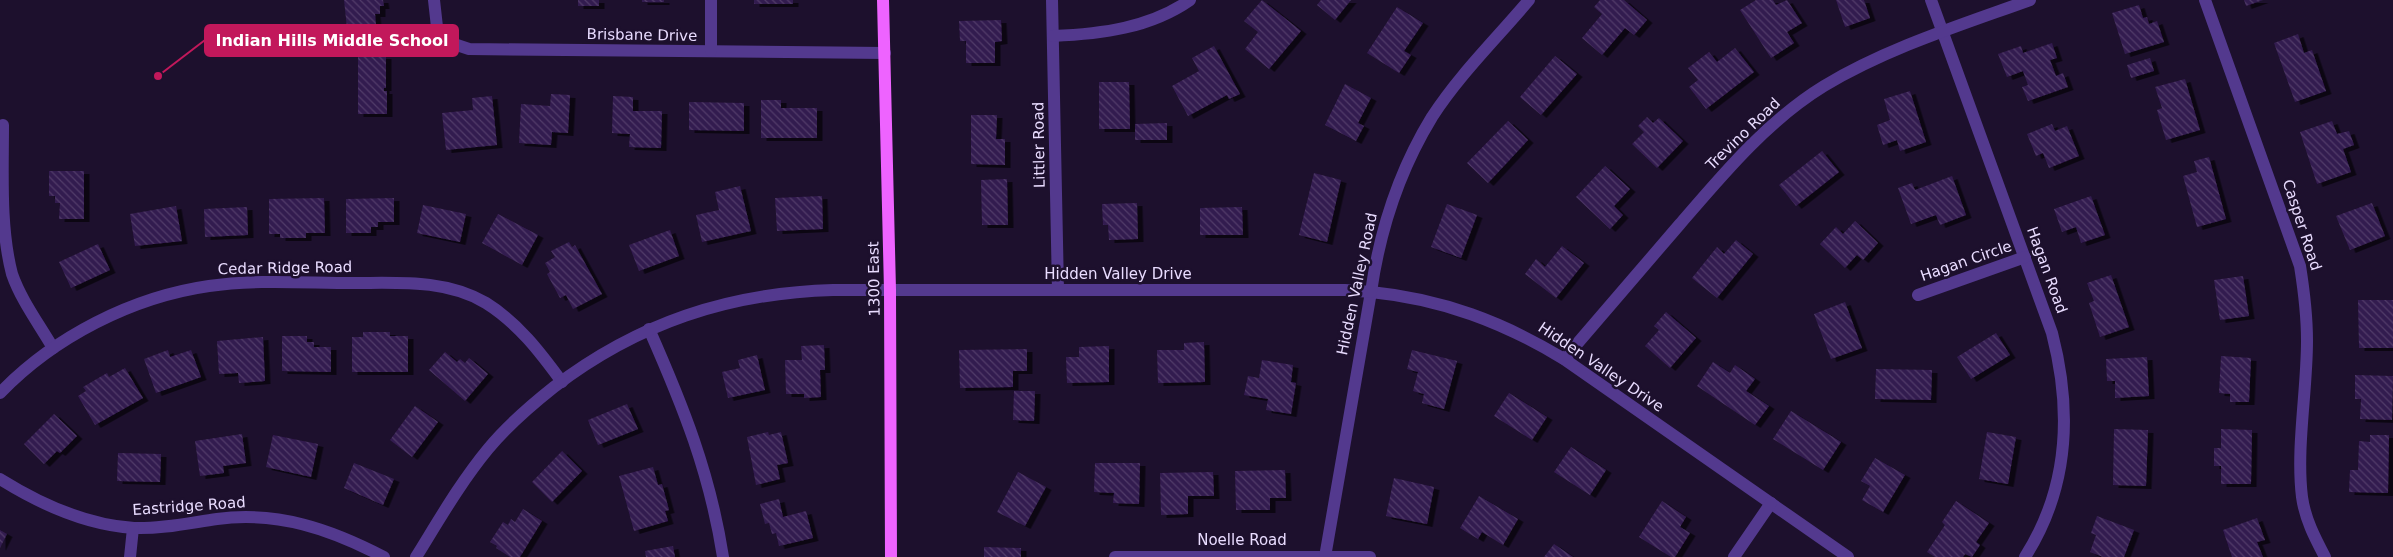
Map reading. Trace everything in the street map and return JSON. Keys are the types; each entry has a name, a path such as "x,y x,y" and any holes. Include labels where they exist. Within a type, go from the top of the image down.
{"main road":[{"name":"1300 East","path":"883,0 890,290 891,557"}],"street":[{"name":"Brisbane Drive","path":"434,0 437,27 442,40 469,49 885,53"},
{"path":"711,0 712,51"},
{"name":"Littler Road","path":"1052,0 1058,290"},
{"path":"1053,36 1088,34 1120,29 1151,20 1190,0"},
{"name":"Hidden Valley Road","path":"1325,557 1376,254 1390,203 1409,158 1433,116 1462,78 1529,0"},
{"name":"Hagan Road","path":"1931,0 2052,333 2059,359 2066,410 2064,442 2057,482 2040,528 2025,557"},
{"name":"Trevino Road","path":"1564,359 1716,182 1784,114 1824,86 1867,63 1943,32 2030,0"},
{"name":"Casper Road","path":"2204,0 2300,266 2306,304 2307,342 2302,497 2311,531 2325,557"},
{"path":"3,125 3,231 7,252 12,274 21,294 53,348"},
{"name":"Hagan Circle","path":"1918,295 2025,258"},
{"name":"Cedar Ridge Road","path":"0,393 31,363 99,320 152,299 209,286 267,282 427,284 461,292 485,303 511,321 535,345 562,382"},
{"name":"Hidden Valley Drive","path":"416,557 467,476 489,448 513,422 591,361 649,330 696,312 748,298 802,291 890,290 1345,290 1420,298 1470,312 1519,333 1564,359 1848,557"},
{"path":"649,330 698,447 717,521 722,557"},
{"name":"Eastridge Road","path":"0,479 26,496 60,511 98,522 133,528 178,526 237,518 278,520 329,531 384,557"},
{"path":"1734,557 1771,503"},
{"path":"130,557 133,528"},
{"name":"Noelle Road","path":"1115,557 1370,557"}],"building":[{"path":"344,0 383,0 384,6 380,6 380,14 375,14 376,25 347,28"},
{"path":"578,0 599,0 599,6 578,6"},
{"path":"642,0 664,0 664,2 642,2"},
{"path":"754,0 793,0 793,4 754,4"},
{"path":"1262,0 1301,31 1269,69 1245,49 1258,32 1244,21"},
{"path":"1321,0 1351,0 1335,20 1317,5"},
{"path":"1600,0 1624,0 1647,20 1634,35 1625,28 1602,55 1582,38 1602,14 1594,7"},
{"path":"1756,0 1773,0 1776,5 1787,0 1802,23 1787,32 1794,43 1771,58 1740,10"},
{"path":"1836,0 1864,0 1870,18 1845,27"},
{"path":"2244,0 2263,0 2246,6"},
{"path":"2139,5 2143,18 2147,17 2149,24 2157,21 2164,42 2125,54 2112,13"},
{"path":"1397,7 1423,23 1404,51 1411,55 1399,73 1367,53"},
{"path":"1001,20 1002,41 995,42 995,63 966,63 966,41 960,41 959,21"},
{"path":"2298,34 2304,53 2312,50 2326,91 2295,102 2274,43"},
{"path":"2052,43 2057,58 2050,60 2056,76 2063,73 2068,87 2028,101 2022,87 2028,85 2023,71 2007,77 1998,54 2021,46 2023,53"},
{"path":"1214,46 1240,94 1229,99 1227,95 1188,116 1172,86 1199,71 1192,58"},
{"path":"1735,48 1754,72 1706,109 1689,87 1698,80 1688,68 1709,52 1717,62"},
{"path":"358,56 386,56 386,88 384,88 384,91 387,91 387,114 358,114"},
{"path":"1555,56 1577,74 1541,115 1520,97"},
{"path":"2150,58 2154,71 2131,78 2127,65"},
{"path":"2185,79 2200,130 2166,140 2157,110 2162,108 2155,87"},
{"path":"1099,82 1129,82 1130,129 1099,129"},
{"path":"1345,84 1371,98 1358,123 1364,126 1356,141 1325,125"},
{"path":"1910,91 1926,142 1900,151 1897,140 1883,145 1877,125 1890,120 1884,99"},
{"path":"551,94 570,95 568,133 552,132 551,145 519,143 521,104 550,106"},
{"path":"492,96 497,145 446,150 442,113 473,110 472,98"},
{"path":"613,96 633,97 633,111 662,111 661,148 629,147 630,134 612,133"},
{"path":"761,100 781,100 781,108 817,108 817,138 761,138"},
{"path":"689,102 744,103 744,131 689,130"},
{"path":"971,115 997,115 996,139 1005,139 1005,165 971,164"},
{"path":"1647,117 1653,123 1659,118 1683,141 1657,168 1632,144 1644,132 1638,126"},
{"path":"1508,121 1528,140 1488,183 1467,163"},
{"path":"2332,121 2337,134 2349,131 2354,145 2343,149 2351,172 2317,184 2300,132"},
{"path":"1167,123 1167,140 1135,140 1135,124"},
{"path":"2052,124 2055,131 2067,126 2079,156 2049,168 2043,153 2036,156 2027,134"},
{"path":"1822,151 1839,172 1796,206 1779,185"},
{"path":"2209,157 2226,219 2197,227 2183,176 2197,172 2194,161"},
{"path":"1605,166 1630,189 1614,206 1623,215 1610,229 1576,197"},
{"path":"49,171 84,171 84,219 59,219 60,203 55,203 55,196 49,196"},
{"path":"1314,173 1341,180 1327,242 1299,235"},
{"path":"1952,176 1966,215 1940,225 1936,215 1911,224 1898,188 1912,183 1915,190"},
{"path":"1007,179 1008,225 982,225 981,180"},
{"path":"740,186 751,231 702,242 696,215 719,210 715,192"},
{"path":"822,196 823,229 777,231 775,198"},
{"path":"2091,196 2105,235 2081,243 2076,227 2062,232 2054,209"},
{"path":"324,198 325,233 306,233 306,238 280,238 280,234 269,234 269,199"},
{"path":"394,198 394,222 378,222 378,227 371,227 371,233 346,233 346,199"},
{"path":"1137,203 1138,239 1109,240 1108,225 1103,225 1102,204"},
{"path":"2372,203 2385,236 2350,250 2336,216"},
{"path":"1447,204 1477,215 1461,258 1431,247"},
{"path":"423,205 466,214 460,242 417,233"},
{"path":"176,206 182,241 135,246 130,214"},
{"path":"247,207 248,235 205,237 204,209"},
{"path":"1242,207 1243,235 1200,235 1200,208"},
{"path":"498,214 538,235 522,265 482,243"},
{"path":"1855,221 1878,243 1863,260 1857,255 1845,268 1820,244 1836,227 1843,234"},
{"path":"670,230 679,256 639,271 629,245"},
{"path":"1736,240 1753,254 1717,298 1692,278 1717,247 1724,254"},
{"path":"569,242 572,247 575,245 602,294 573,309 566,295 560,298 547,274 550,272 545,263 555,257 551,251"},
{"path":"98,244 110,270 71,288 59,262"},
{"path":"1562,246 1584,263 1556,298 1525,274 1536,259 1545,267"},
{"path":"2111,275 2129,327 2100,337 2089,303 2094,301 2087,283"},
{"path":"2243,276 2249,316 2220,320 2214,280"},
{"path":"2358,300 2393,300 2393,348 2359,348"},
{"path":"1845,302 1862,348 1831,359 1814,314"},
{"path":"1666,312 1696,338 1670,368 1645,346 1659,330 1654,326"},
{"path":"363,332 390,332 390,336 408,336 408,372 352,372 352,337 363,337"},
{"path":"1996,333 2010,355 1971,379 1957,357"},
{"path":"282,336 307,336 307,342 314,342 314,347 331,347 331,372 282,371"},
{"path":"263,337 265,381 239,383 238,373 219,374 217,341"},
{"path":"1204,342 1205,382 1158,383 1157,350 1184,350 1184,343"},
{"path":"824,345 825,370 820,370 821,397 804,398 804,394 786,394 785,360 802,360 801,346"},
{"path":"1109,346 1109,382 1067,383 1066,357 1079,357 1079,347"},
{"path":"1027,349 1027,371 1013,371 1013,387 960,388 959,350"},
{"path":"168,350 170,357 191,350 201,377 156,393 144,359"},
{"path":"1412,350 1457,361 1444,409 1422,403 1424,394 1413,391 1418,372 1407,369"},
{"path":"445,352 457,362 460,359 465,363 469,358 488,374 465,401 429,370"},
{"path":"757,355 765,390 728,398 722,372 740,368 738,360"},
{"path":"2221,356 2251,358 2249,402 2230,402 2230,394 2219,393"},
{"path":"2147,357 2149,396 2115,398 2115,381 2107,381 2106,359"},
{"path":"1262,360 1293,365 1291,382 1296,383 1291,414 1266,410 1268,399 1244,395 1248,376 1259,378"},
{"path":"1713,362 1730,373 1735,365 1755,379 1746,391 1769,406 1755,425 1697,386"},
{"path":"125,368 143,398 95,425 78,396 86,391 83,387 107,373 109,377"},
{"path":"1876,369 1932,370 1931,400 1875,399"},
{"path":"2355,375 2393,376 2392,420 2360,419 2361,399 2355,399"},
{"path":"1014,391 1035,391 1034,421 1013,420"},
{"path":"1509,393 1547,417 1532,440 1494,416"},
{"path":"627,404 638,429 598,445 588,420"},
{"path":"415,406 438,422 412,457 390,440"},
{"path":"1791,411 1841,442 1823,470 1773,439"},
{"path":"54,414 77,436 60,453 57,451 44,464 24,444"},
{"path":"2114,429 2148,430 2146,486 2113,485"},
{"path":"2221,429 2252,430 2251,484 2221,484 2221,466 2214,466 2214,448 2221,448"},
{"path":"768,432 769,435 781,432 788,463 777,465 780,479 756,485 747,437"},
{"path":"1987,432 2016,437 2008,484 1979,479"},
{"path":"242,434 246,463 223,466 224,473 200,476 195,441"},
{"path":"273,435 318,444 311,477 266,467"},
{"path":"2370,435 2389,435 2388,493 2349,492 2350,470 2358,470 2359,441 2370,442"},
{"path":"1571,447 1606,470 1590,495 1554,472"},
{"path":"562,451 582,471 552,502 532,482"},
{"path":"118,453 161,454 160,482 117,481"},
{"path":"1875,458 1905,475 1883,512 1862,500 1870,486 1861,481"},
{"path":"354,463 394,479 383,505 344,488"},
{"path":"1095,463 1140,463 1139,504 1113,503 1114,493 1094,492"},
{"path":"653,467 658,485 662,484 669,510 665,511 668,521 634,531 619,476"},
{"path":"1285,470 1286,498 1270,498 1270,510 1236,510 1235,471"},
{"path":"1018,472 1046,487 1025,526 997,512"},
{"path":"1213,472 1214,496 1188,496 1188,514 1161,515 1160,473"},
{"path":"1394,478 1434,487 1427,524 1386,516"},
{"path":"1479,496 1518,519 1503,545 1482,532 1478,539 1460,528"},
{"path":"779,499 783,517 806,511 813,538 779,546 776,533 772,534 769,523 765,524 760,504"},
{"path":"1662,501 1686,517 1680,527 1690,533 1675,557 1671,557 1639,537"},
{"path":"1956,501 1989,523 1976,542 1980,545 1972,557 1965,554 1963,557 1935,557 1927,552 1945,525 1942,522"},
{"path":"523,509 542,521 520,557 510,557 490,542 503,522 508,525 511,519 515,522"},
{"path":"2097,516 2134,530 2124,557 2103,557 2090,552 2096,535 2091,533"},
{"path":"2257,518 2265,540 2257,542 2263,557 2232,557 2223,530"},
{"path":"0,530 7,534 0,548"},
{"path":"1554,544 1573,557 1544,557"},
{"path":"673,546 675,557 646,557 645,551"},
{"path":"984,547 1021,548 1021,557 984,557"}],"place":[{"name":"Indian Hills Middle School","path":"158,76"}]}
